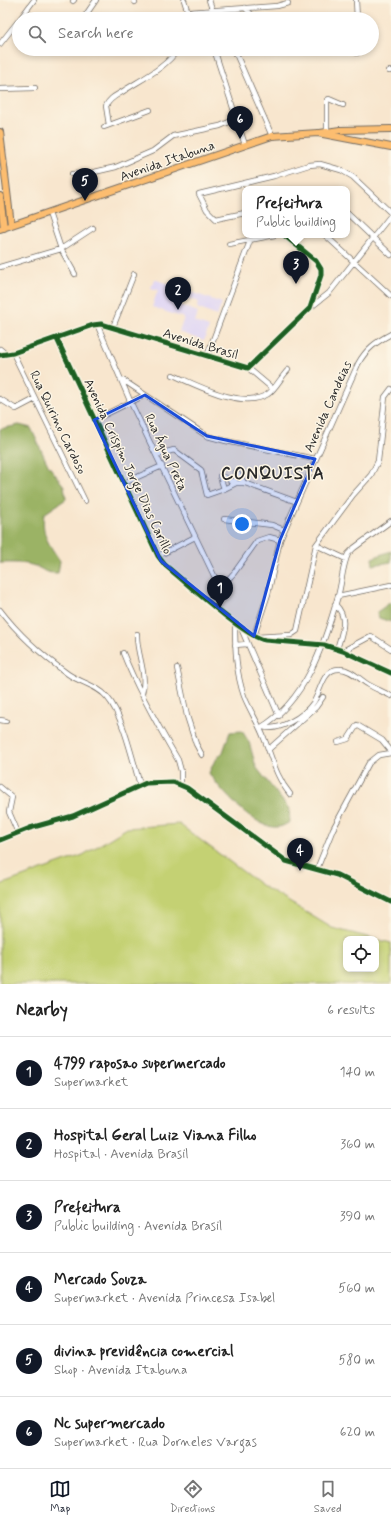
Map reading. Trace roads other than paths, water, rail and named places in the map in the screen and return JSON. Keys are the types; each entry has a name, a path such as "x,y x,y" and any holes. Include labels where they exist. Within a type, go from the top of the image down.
{"main road":[{"path":"318,133 328,131 391,129"},
{"path":"350,140 352,130"},
{"path":"0,132 11,225"},
{"name":"Avenida Itabuna","path":"2,228 272,136 318,133 391,147"},
{"path":"0,196 2,228"}],"street":[{"path":"25,12 34,0"},
{"path":"88,12 96,0"},
{"path":"184,0 189,12 212,9 277,6 288,3"},
{"path":"209,0 212,9"},
{"path":"356,0 357,12"},
{"path":"245,8 249,12"},
{"path":"0,44 12,29"},
{"path":"110,125 106,106 111,98 164,64 171,56"},
{"path":"216,56 245,145"},
{"path":"237,56 272,136"},
{"path":"0,89 35,88"},
{"path":"328,131 326,100 329,99 343,105"},
{"path":"104,127 150,110"},
{"path":"72,174 90,173 116,167 153,151 173,136 220,126 236,119"},
{"path":"242,214 216,219 210,214 199,194 274,176 309,165 320,164 341,170 353,177 391,214 329,293 310,308"},
{"path":"49,213 61,249 75,274"},
{"path":"350,216 391,255"},
{"path":"0,267 61,249 93,228"},
{"path":"229,244 262,238"},
{"name":"Avenida Brasil","path":"97,324 113,327 248,368 310,308 320,281 321,269 316,261 288,238"},
{"path":"328,238 391,296"},
{"path":"207,356 250,241"},
{"path":"113,327 134,274"},
{"path":"0,355 13,353 57,339 97,324"},
{"name":"Rua Água Preta","path":"97,324 123,380 131,403 220,588"},
{"name":"Avenida Candeias","path":"255,637 268,594 280,540 315,459 362,357 375,343 391,334"},
{"name":"Avenida Crispim Jorge Dias Carillo","path":"57,339 158,556 165,565 235,623 255,637 265,640 324,645 343,651 391,673"},
{"path":"0,349 6,354"},
{"name":"Rua Quirino Cardoso","path":"13,353 85,501"},
{"path":"248,368 273,389"},
{"path":"173,375 235,398 259,397 268,394 288,370"},
{"path":"123,380 207,436 315,459"},
{"path":"255,637 292,635 295,633 316,545 375,467 380,455 385,397 391,389"},
{"path":"94,420 145,395"},
{"path":"0,399 16,409 35,399"},
{"path":"156,455 172,449 186,457 201,470 207,495 236,483 244,483 297,502"},
{"path":"124,483 162,466"},
{"path":"224,489 220,476 229,479 231,482 235,480 237,475 235,472 240,476 244,483"},
{"path":"224,519 272,525 284,530"},
{"path":"262,727 284,711 308,674 324,645 338,596 346,559 354,548 391,521"},
{"path":"158,556 195,537"},
{"path":"208,601 234,572 257,542 268,537 280,540"},
{"path":"316,545 346,559"},
{"path":"338,596 391,585"},
{"path":"335,604 340,609 344,619 344,626 337,649"},
{"path":"0,610 24,638 69,675 91,685 108,697 120,720 140,784"},
{"path":"235,623 235,645 240,681 245,697 262,727 277,775 290,794"},
{"path":"241,627 279,716"},
{"path":"137,634 136,645 144,681 142,692"},
{"path":"343,651 371,636 391,649"},
{"path":"235,645 247,644"},
{"path":"123,653 132,677 142,692 178,760 181,771 181,784"},
{"path":"176,668 187,716 196,744 202,755"},
{"path":"262,727 271,728 281,726 308,709 314,702 325,678 332,671 338,669 346,670 369,685 391,696"},
{"path":"269,749 316,707 322,697"},
{"path":"0,720 6,721"},
{"path":"317,869 333,829 369,763 379,755 391,752 382,740 357,725 348,739 338,742"},
{"path":"0,840 73,816 140,784 160,781 181,784 286,860 337,875 391,902"},
{"path":"0,787 12,797 9,812 18,833"}],"place":[{"name":"Nc supermercado","path":"240,139"},
{"name":"divina previdência comercial","path":"85,201"},
{"name":"Prefeitura","path":"296,284"},
{"name":"Hospital Geral Luiz Viana Filho","path":"178,310"},
{"name":"4799 raposao supermercado","path":"220,608"},
{"name":"Mercado Souza","path":"300,871"}],"district":[{"name":"CONQUISTA","path":"273,473"}]}
